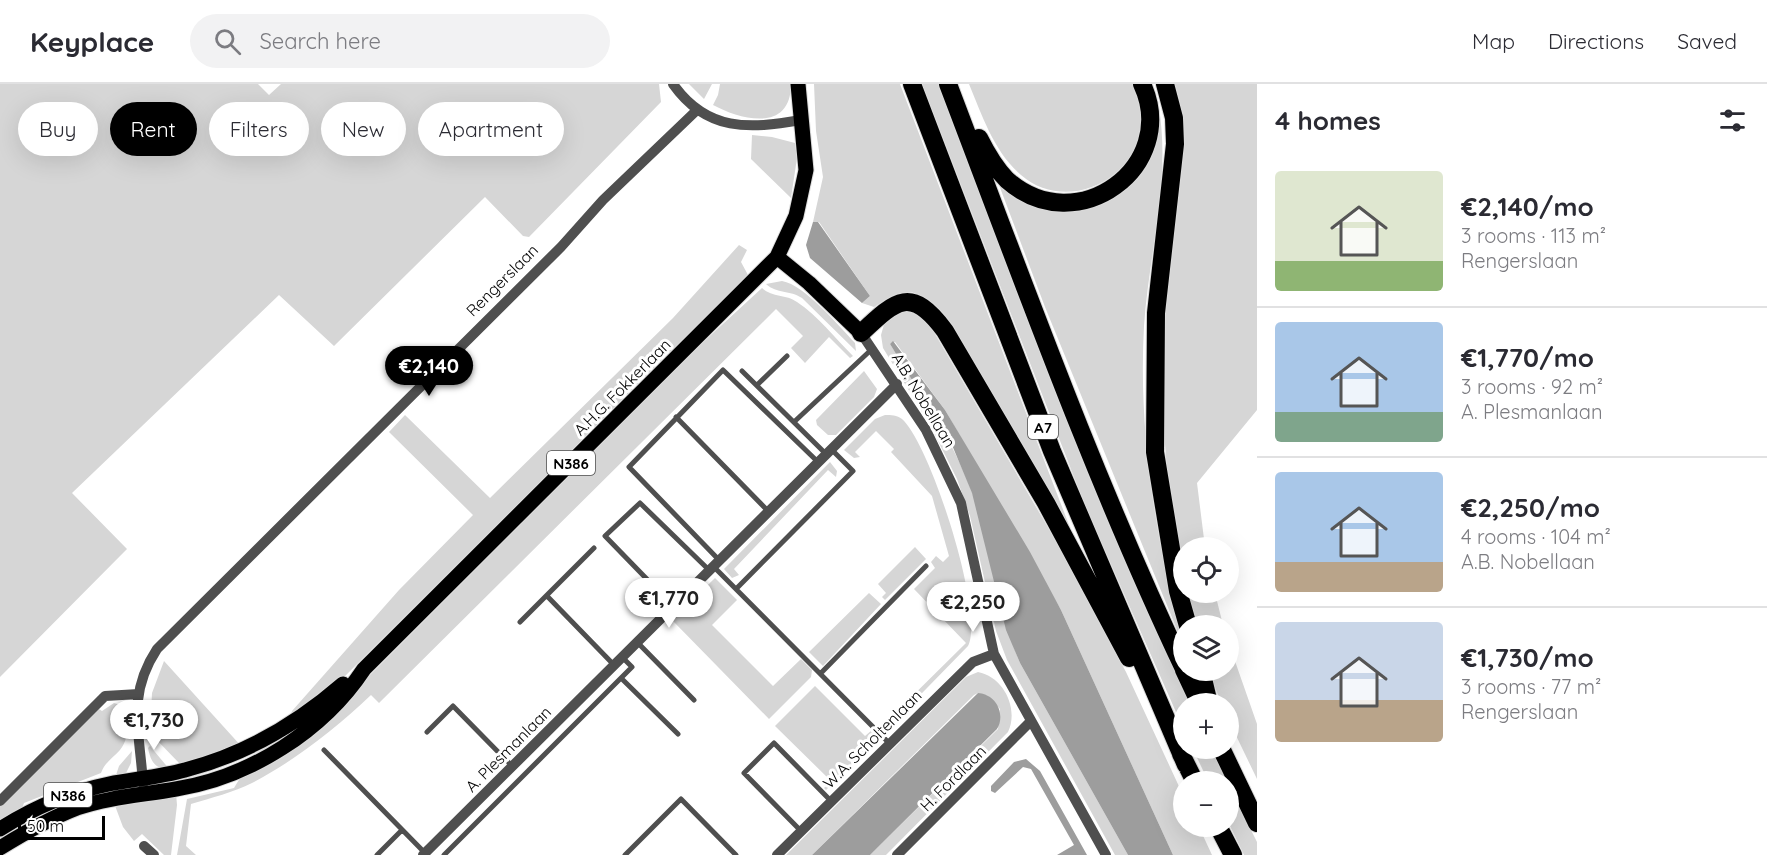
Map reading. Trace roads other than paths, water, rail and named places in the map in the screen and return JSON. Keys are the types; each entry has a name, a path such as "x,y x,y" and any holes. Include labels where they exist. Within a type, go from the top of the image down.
{"highway":[{"name":"A7","path":"912,84 1052,451 1186,765"},
{"name":"A7","path":"950,84 987,154 1006,178 1017,188 1047,201 1066,203 1093,200 1106,193 1129,174 1139,159 1146,143 1150,112 1142,84"},
{"name":"A7","path":"950,84 1067,398 1152,603 1173,647"},
{"path":"1165,84 1174,118 1175,144 1156,313 1155,452 1178,591 1185,615"},
{"name":"A7","path":"861,333 895,304 910,302 928,309 945,331 1046,502 1189,771"},
{"path":"1226,759 1257,823"},
{"path":"1224,837 1233,855"}],"main road":[{"name":"N386","path":"798,84 801,120"},
{"name":"A.H.G. Fokkerlaan","path":"0,829 28,813 69,795 186,770 249,747 305,714 364,669 777,257 796,216 804,188 806,170 801,120"},
{"name":"A.B. Nobellaan","path":"777,257 817,290 861,333"},
{"name":"A.H.G. Fokkerlaan","path":"0,848 79,808 110,799 197,784 228,774 265,757 317,723 355,684 364,669"}],"street":[{"path":"673,84 684,99 697,110 715,120 745,127 801,120"},
{"name":"Rengerslaan","path":"144,794 137,727 139,694 144,669 157,650 561,247 603,200 697,110"},
{"name":"A.B. Nobellaan","path":"861,333 926,430 961,503 994,654 1106,855"},
{"name":"A. Plesmanlaan","path":"424,854 897,384"},
{"name":"W.A. Scholtenlaan","path":"777,855 973,662 994,654"},
{"path":"0,801 105,696 139,694"},
{"name":"H. Fordlaan","path":"897,855 1030,722"},
{"path":"144,846 154,855"}],"lane":[{"path":"794,422 872,349"},
{"path":"757,386 787,356"},
{"path":"736,589 853,471 825,455 723,370 629,467 736,589 889,743"},
{"path":"742,370 825,455"},
{"path":"676,417 768,511"},
{"path":"673,606 605,536 640,502 714,565"},
{"path":"520,622 594,548"},
{"path":"821,673 926,566"},
{"path":"444,855 632,667 618,661 547,596"},
{"path":"637,642 694,700"},
{"path":"621,678 678,734"},
{"path":"427,732 453,706 512,766"},
{"path":"801,831 744,773 774,743 831,801"},
{"path":"324,750 424,854"},
{"path":"625,855 681,799 736,855"},
{"path":"377,855 402,830"}]}
